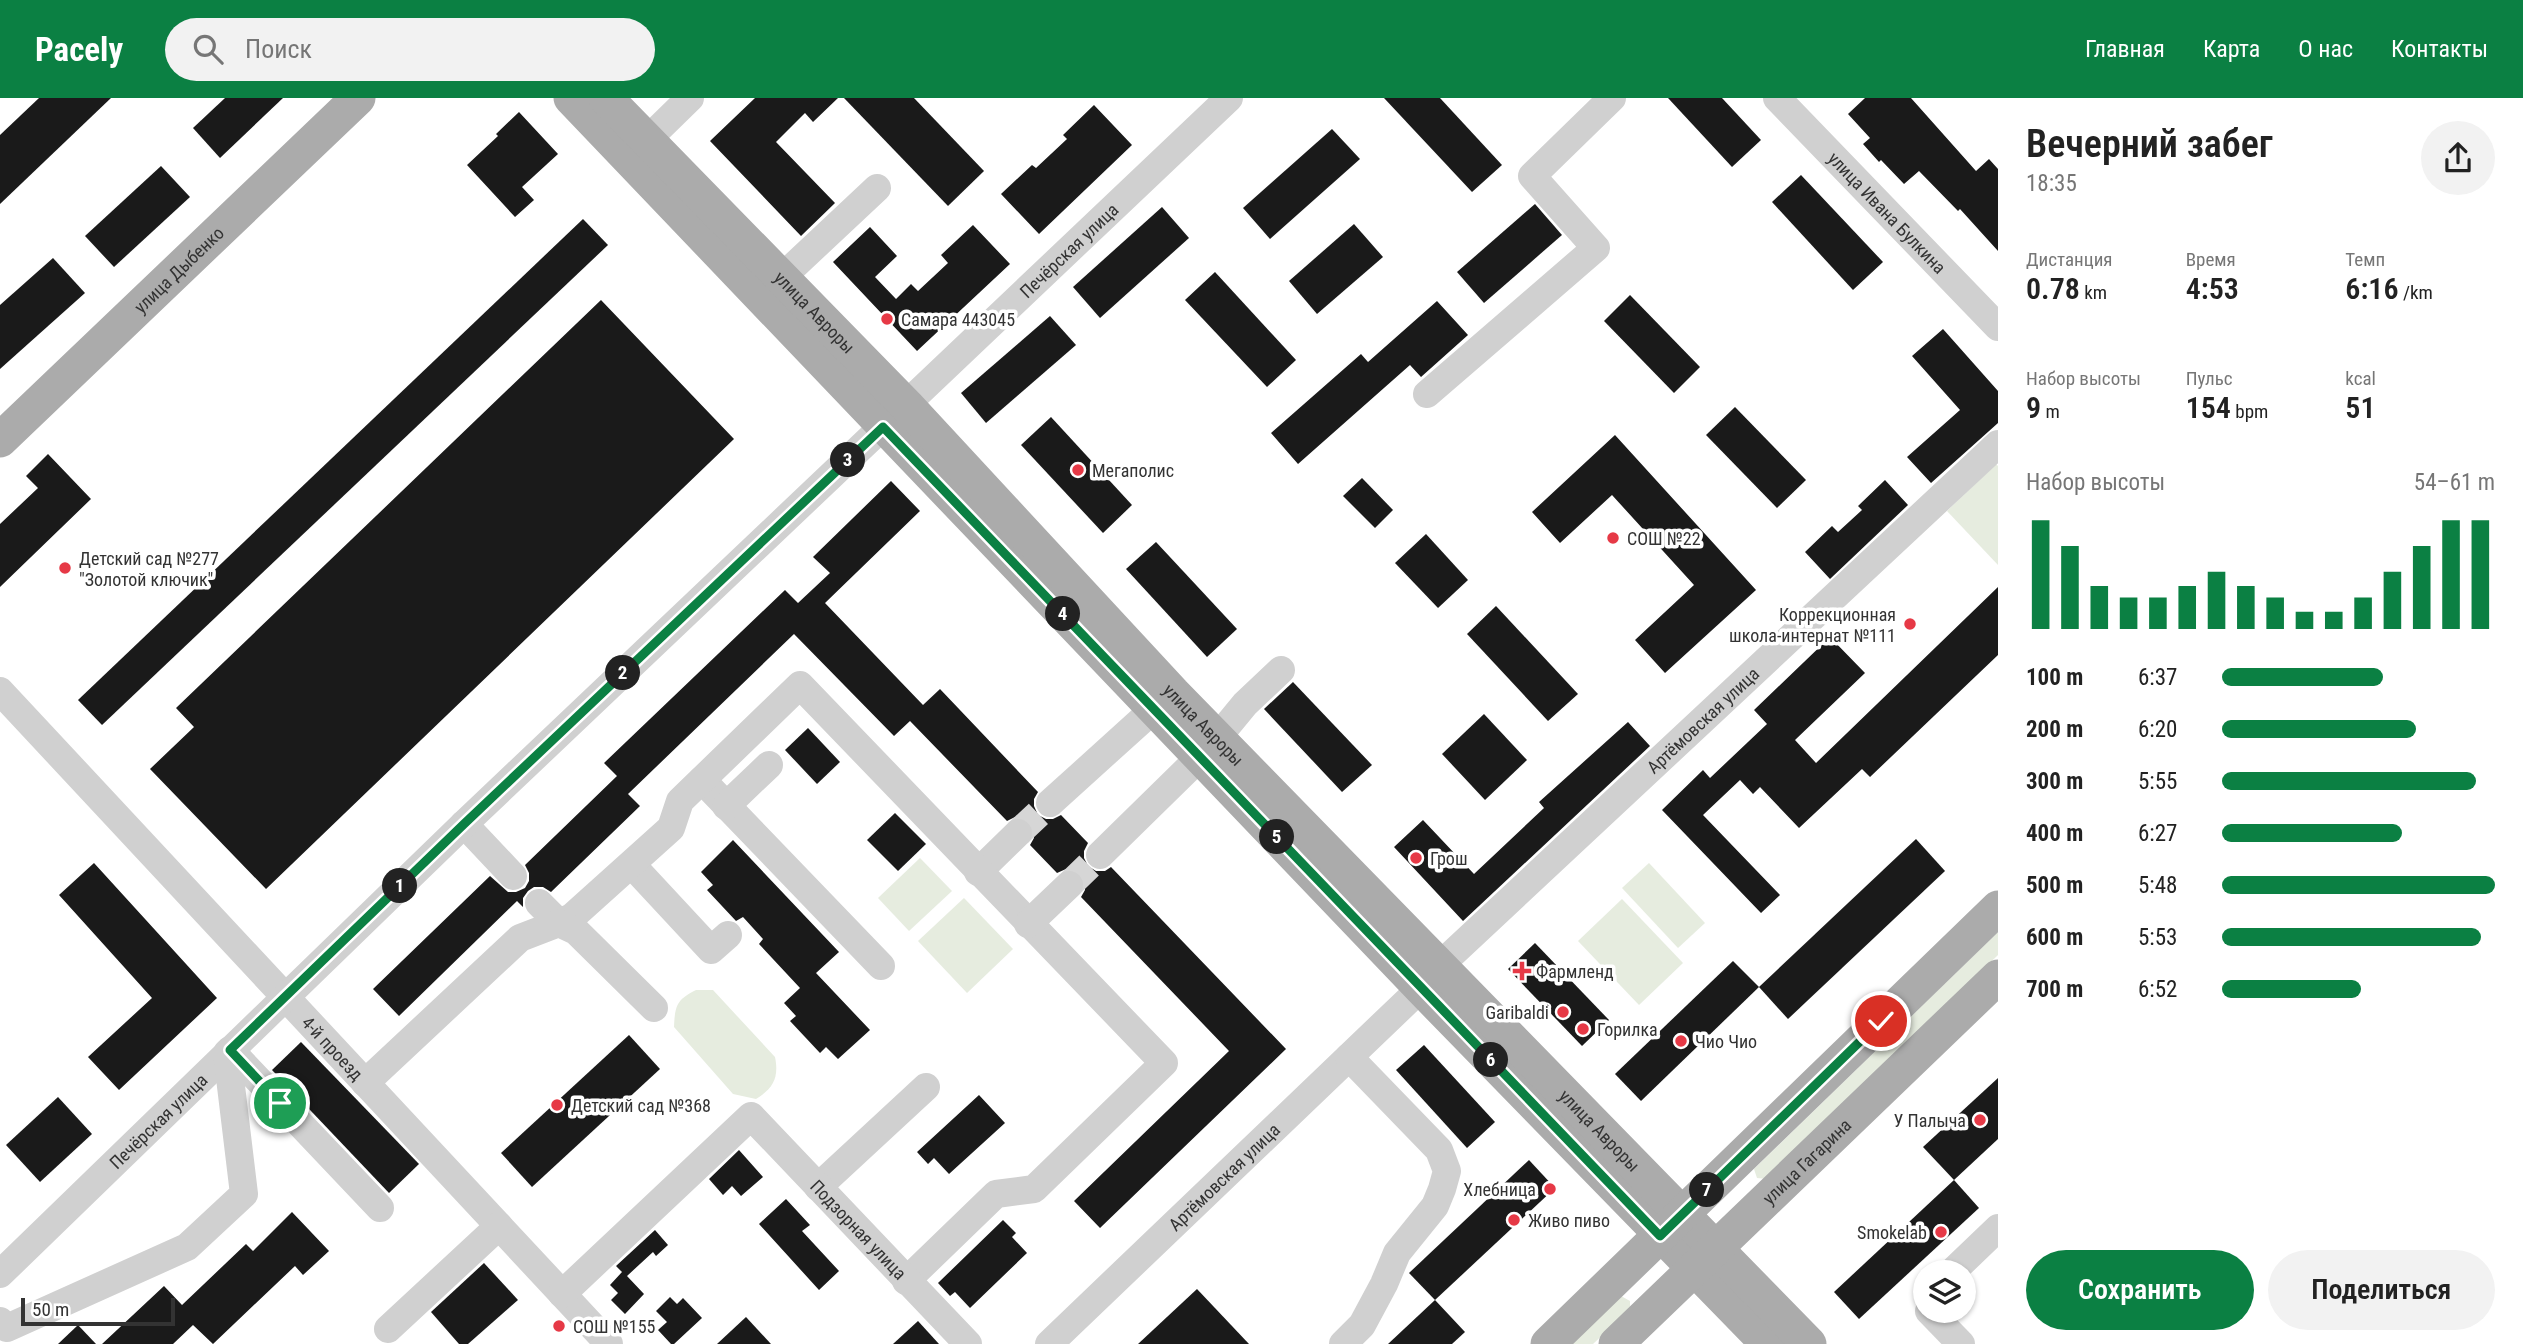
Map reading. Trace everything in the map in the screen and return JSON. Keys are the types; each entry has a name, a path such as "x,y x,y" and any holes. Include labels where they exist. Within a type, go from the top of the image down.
{"main road":[{"name":"улица Дыбенко","path":"0,440 358,98"},
{"name":"улица Авроры","path":"571,98 895,416 1209,748 1419,988 1704,1259 1809,1344"},
{"name":"улица Авроры","path":"606,98 781,278 895,416 1154,709 1209,748"},
{"path":"1548,1344 1998,908"},
{"name":"улица Гагарина","path":"1616,1344 1998,977"},
{"name":"улица Авроры","path":"1704,1259 1768,1344"}],"street":[{"path":"646,141 690,98"},
{"name":"Печёрская улица","path":"0,1273 464,824 1229,98"},
{"path":"1427,394 1596,248 1532,176 1612,98"},
{"name":"улица Ивана Булкина","path":"1777,98 1998,327"},
{"path":"781,278 877,188"},
{"name":"Артёмовская улица","path":"1049,1344 1419,988 1998,444"},
{"path":"1100,855 1209,748 1245,704 1281,670"},
{"path":"365,1083 520,938 572,917 632,865 671,828 680,802 800,685 1164,1063 1034,1189 996,1194 906,1281"},
{"name":"4-й проезд","path":"0,691 609,1344"},
{"path":"1049,803 1154,709"},
{"path":"726,806 769,765"},
{"path":"702,780 881,966"},
{"path":"464,824 513,876"},
{"path":"978,872 1018,833"},
{"path":"632,865 711,950 728,935"},
{"path":"1028,924 1069,885"},
{"path":"539,903 559,923 576,930 654,1008"},
{"path":"228,1052 380,1208"},
{"path":"0,1321 6,1328 187,1247 244,1194 228,1052"},
{"path":"1343,1344 1362,1325 1397,1253 1435,1206 1447,1171 1439,1150 1349,1057"},
{"path":"818,1187 926,1087"},
{"name":"Подзорная улица","path":"562,1294 751,1116 968,1344"},
{"path":"388,1329 499,1226"},
{"path":"1965,1260 1998,1228"},
{"path":"1941,1323 1961,1344"}],"shaded area":[{"path":"1996,464 1998,466 1998,565 1947,511"},
{"path":"920,858 952,891 909,931 878,898"},
{"path":"1649,863 1705,923 1678,948 1622,888"},
{"path":"964,898 1013,949 967,993 918,941"},
{"path":"1622,899 1683,963 1639,1005 1578,941"},
{"path":"1998,932 1998,955 1767,1179 1757,1178 1754,1169"},
{"path":"696,990 713,990 775,1057 774,1081 767,1091 756,1099 733,1094 674,1027 678,1004"},
{"path":"1621,1296 1630,1301 1630,1309 1593,1344 1569,1344"}],"building":[{"path":"39,98 111,98 0,204 0,135"},
{"path":"225,98 283,98 220,158 193,128"},
{"path":"755,98 838,98 813,122 805,113 776,142 835,203 801,236 710,141"},
{"path":"844,98 914,98 984,171 948,206"},
{"path":"1384,98 1440,98 1502,165 1472,192"},
{"path":"1668,98 1722,98 1761,140 1732,167"},
{"path":"1865,98 1911,98 1976,171 1989,159 1998,169 1998,251 1960,209 1958,211 1919,171 1904,184 1863,144 1870,138 1848,114"},
{"path":"1094,105 1132,145 1039,234 1001,194 1032,165 1036,168 1067,139 1063,135"},
{"path":"519,112 558,154 522,187 534,200 515,217 467,165"},
{"path":"1332,129 1360,159 1270,239 1243,208"},
{"path":"161,166 190,197 114,267 85,236"},
{"path":"1801,175 1883,262 1853,290 1772,202"},
{"path":"1535,204 1562,235 1484,303 1457,272"},
{"path":"1162,207 1189,238 1100,318 1073,287"},
{"path":"583,219 608,245 102,725 78,700"},
{"path":"1354,224 1383,257 1317,314 1289,281"},
{"path":"973,225 1010,264 917,351 833,262 870,227 897,256 875,277 896,299 911,284 918,291 948,263 941,255"},
{"path":"53,258 85,293 0,369 0,305"},
{"path":"1215,272 1296,360 1267,387 1185,300"},
{"path":"1630,295 1700,367 1674,393 1604,321"},
{"path":"601,300 734,439 266,889 150,769 194,727 176,708"},
{"path":"1437,301 1468,335 1421,377 1410,365 1298,464 1271,433 1361,354 1368,362"},
{"path":"1050,316 1076,345 986,423 961,393"},
{"path":"1943,329 1998,391 1998,423 1931,483 1907,457 1960,410 1912,356"},
{"path":"1735,407 1806,480 1777,508 1706,435"},
{"path":"1051,417 1132,505 1103,533 1021,445"},
{"path":"1615,435 1756,590 1665,673 1635,640 1694,585 1612,495 1560,543 1532,512"},
{"path":"48,454 91,499 0,587 0,524 38,488 26,476"},
{"path":"1362,478 1393,510 1375,528 1343,496"},
{"path":"1885,480 1908,505 1830,579 1805,552 1832,526 1838,532 1862,510 1858,506"},
{"path":"891,481 920,511 825,603 923,705 940,689 1038,792 1034,806 1038,815 1053,819 1061,815 1088,843 1084,858 1088,866 1096,871 1105,871 1111,867 1286,1049 1100,1228 1074,1201 1229,1051 1081,897 1085,882 1081,873 1066,869 1057,873 1030,845 1034,830 1029,821 1023,817 1015,817 1007,821 910,721 894,736 794,634 628,794 640,806 551,892 543,887 534,887 528,891 523,898 523,907 517,901 399,1016 373,989 490,876 508,892 525,888 529,873 525,865 617,776 604,763 785,590 798,603 830,573 813,557"},
{"path":"1426,534 1468,580 1438,608 1395,563"},
{"path":"1156,542 1237,629 1207,657 1126,569"},
{"path":"1998,587 1998,655 1870,777 1862,769 1799,828 1760,787 1753,794 1740,780 1703,815 1780,895 1761,913 1662,810 1703,770 1710,778 1767,724 1754,710 1830,637 1865,673 1795,740 1816,763"},
{"path":"1496,606 1578,694 1548,721 1467,634"},
{"path":"1293,682 1372,765 1342,792 1264,709"},
{"path":"1484,714 1527,760 1485,800 1442,754"},
{"path":"1628,722 1650,746 1463,921 1394,847 1423,820 1474,874 1544,808 1539,802"},
{"path":"808,728 840,762 817,784 785,750"},
{"path":"895,813 926,844 898,871 867,840"},
{"path":"1916,839 1945,871 1788,1019 1759,987"},
{"path":"733,840 839,952 816,973 870,1030 838,1059 826,1047 820,1053 790,1021 796,1016 784,1003 800,988 759,944 763,939 743,917 736,921 707,890 713,885 701,872"},
{"path":"94,863 217,998 119,1090 88,1057 152,998 59,895"},
{"path":"1535,943 1609,1020 1582,1046 1508,969"},
{"path":"1733,961 1759,987 1641,1101 1615,1074"},
{"path":"629,1035 660,1069 532,1187 501,1153"},
{"path":"301,1042 419,1164 389,1193 272,1070"},
{"path":"1424,1045 1495,1122 1467,1148 1396,1070"},
{"path":"1998,1078 1998,1139 1954,1180 1923,1147"},
{"path":"979,1095 1005,1123 949,1174 934,1158 928,1164 917,1152"},
{"path":"58,1097 92,1134 40,1182 6,1145"},
{"path":"739,1150 763,1177 741,1196 732,1186 723,1195 709,1179"},
{"path":"1529,1160 1555,1188 1435,1300 1409,1273"},
{"path":"1954,1180 1979,1208 1923,1260 1913,1260 1913,1269 1859,1319 1834,1292"},
{"path":"786,1199 810,1225 802,1231 839,1271 819,1290 759,1224"},
{"path":"292,1212 329,1251 303,1275 295,1266 213,1344 193,1325 173,1344 102,1344 164,1286 182,1305 246,1244 253,1251"},
{"path":"1003,1220 1016,1233 1012,1237 1027,1253 970,1308 955,1292 950,1296 938,1283"},
{"path":"655,1230 668,1245 656,1256 653,1252 627,1276 644,1294 625,1314 611,1300 618,1293 610,1285 622,1272 616,1266"},
{"path":"484,1263 518,1300 468,1344 459,1344 431,1312"},
{"path":"1197,1289 1249,1344 1138,1344"},
{"path":"670,1297 677,1304 683,1298 702,1318 674,1344 658,1330 667,1322 656,1311"},
{"path":"1435,1300 1465,1332 1452,1344 1388,1344"},
{"path":"746,1317 771,1344 717,1344"},
{"path":"918,1321 939,1344 893,1344"},
{"path":"78,1325 96,1344 58,1344"}],"tunnel":[{"path":"1018,833 1050,803"},
{"path":"1069,885 1100,855"}],"place":[{"name":"Самара 443045","path":"887,319"},
{"name":"Мегаполис","path":"1078,470"},
{"name":"СОШ №22","path":"1613,538"},
{"name":"Детский сад №277 \"Золотой ключик\"","path":"65,568"},
{"name":"Коррекционная школа-интернат №111","path":"1910,624"},
{"name":"Грош","path":"1416,858"},
{"name":"Фармленд","path":"1522,971"},
{"name":"Garibaldi","path":"1563,1012"},
{"name":"Горилка","path":"1583,1029"},
{"name":"Чио Чио","path":"1681,1041"},
{"name":"Детский сад №368","path":"557,1105"},
{"name":"У Палыча","path":"1980,1120"},
{"name":"Хлебница","path":"1550,1189"},
{"name":"Живо пиво","path":"1514,1220"},
{"name":"Smokelab","path":"1941,1232"},
{"name":"СОШ №155","path":"559,1326"}],"route":[{"path":"280,1103 230,1050 883,427 1660,1236 1881,1021"}]}
